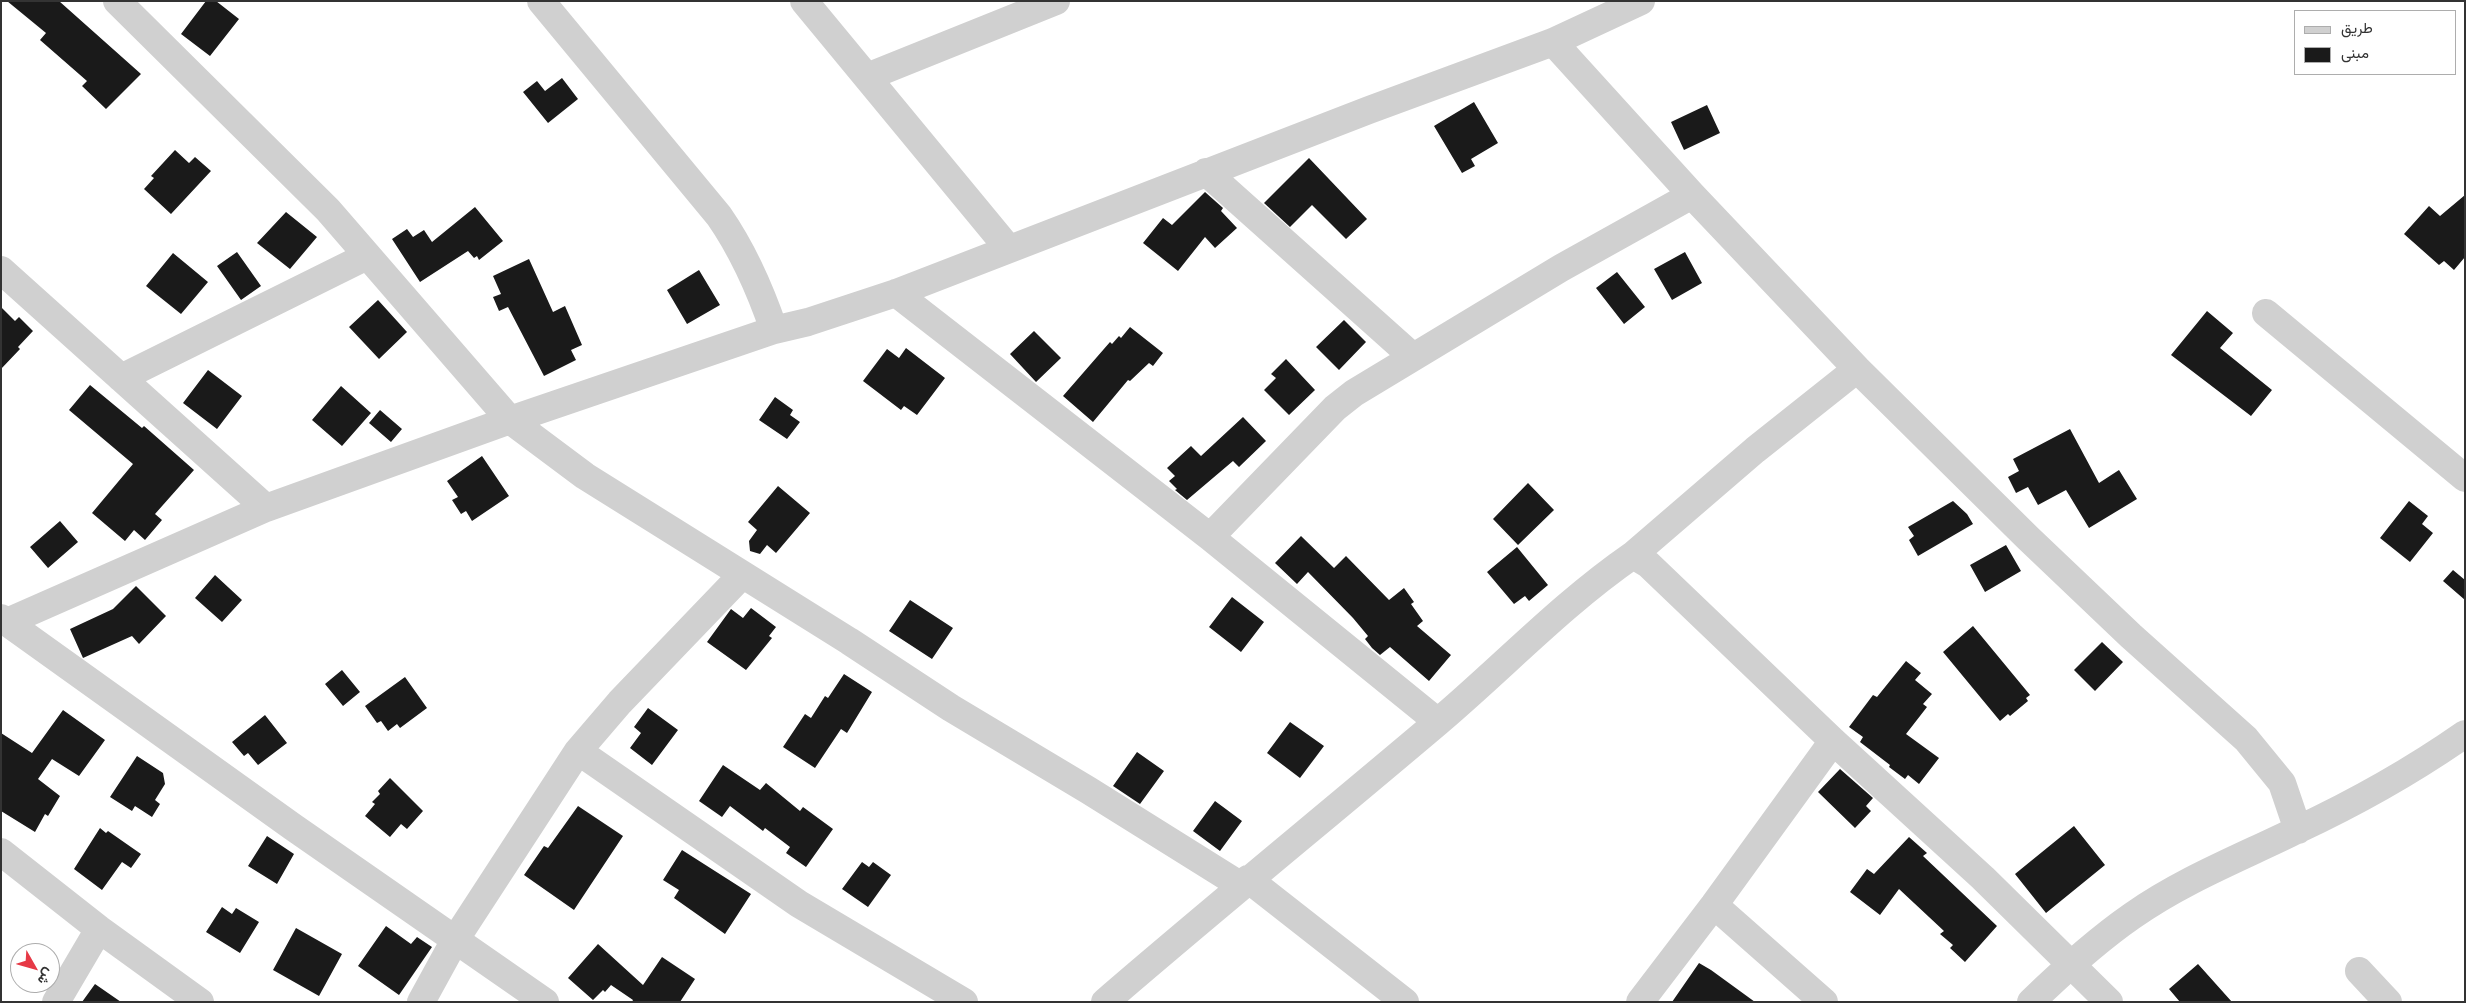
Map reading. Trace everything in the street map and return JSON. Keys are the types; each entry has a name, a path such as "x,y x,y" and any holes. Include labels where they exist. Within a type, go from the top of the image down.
{"street":[{"path":"117,1 328,210 510,420 585,476 849,641 951,708 1244,882 1405,1002"},
{"path":"541,1 724,222 738,242 753,273 774,330"},
{"path":"804,1 1008,248"},
{"path":"867,77 1056,1"},
{"path":"4,620 266,508 510,420 774,330 808,322 896,293 1206,172 1554,42 1641,1"},
{"path":"1554,42 1692,195 1857,369 2069,577 2246,739 2282,783 2298,830"},
{"path":"1206,172 1413,357"},
{"path":"1210,537 1335,408 1354,393 1569,264 1692,195"},
{"path":"121,378 367,256"},
{"path":"1,270 266,508"},
{"path":"896,293 1210,537 1438,722"},
{"path":"2266,313 2465,478"},
{"path":"1105,1002 1244,882 1438,722 1596,582 1633,555 1755,450 1857,369"},
{"path":"1633,555 1648,564 1833,741 1983,878 2109,1002"},
{"path":"421,1002 456,940 578,751 615,708 742,575"},
{"path":"4,620 285,821 545,1002"},
{"path":"2031,1002 2070,964 2132,916 2177,889 2246,853 2298,830 2401,775 2465,734"},
{"path":"1640,1002 1714,905 1833,741"},
{"path":"578,751 799,904 964,1002"},
{"path":"1,852 99,929 200,1002"},
{"path":"1714,905 1824,1002"},
{"path":"56,1002 99,929"},
{"path":"2359,971 2388,1002"}],"building":[{"path":"7,1 59,1 141,74 106,109 82,86 87,81 40,40 46,33"},
{"path":"206,1 216,1 239,19 210,56 181,34"},
{"path":"562,78 578,99 548,123 523,92 537,81 545,91"},
{"path":"1474,102 1498,143 1471,159 1475,166 1462,173 1434,126"},
{"path":"1707,105 1720,133 1684,150 1671,122"},
{"path":"175,150 189,163 195,157 211,171 171,214 144,189 154,178 151,176"},
{"path":"1309,158 1367,219 1346,239 1312,205 1290,227 1264,203"},
{"path":"1205,192 1223,208 1221,211 1237,228 1215,248 1205,237 1178,271 1143,243 1163,218 1172,225"},
{"path":"2465,195 2465,257 2454,270 2444,261 2439,265 2404,234 2429,206 2440,216"},
{"path":"475,207 503,241 479,260 477,256 474,258 468,251 420,282 392,239 407,229 413,237 424,230 432,242"},
{"path":"286,212 317,237 290,269 257,243"},
{"path":"237,252 261,286 241,300 217,266"},
{"path":"1685,252 1702,283 1672,300 1654,269"},
{"path":"173,253 208,282 181,314 146,286"},
{"path":"529,259 553,312 565,306 582,345 571,350 576,360 544,376 508,307 499,311 493,297 501,294 493,276"},
{"path":"699,270 720,305 687,324 667,290"},
{"path":"1617,272 1645,307 1624,324 1596,288"},
{"path":"378,300 407,332 379,359 349,327"},
{"path":"1,307 15,321 19,317 33,331 18,347 20,349 1,369"},
{"path":"2207,311 2233,333 2220,348 2272,390 2251,416 2171,355"},
{"path":"1344,320 1366,342 1339,370 1316,347"},
{"path":"1130,327 1163,353 1153,366 1149,363 1130,381 1128,380 1093,422 1063,396 1110,342 1112,344 1119,336 1121,338"},
{"path":"1034,331 1061,358 1036,382 1010,354"},
{"path":"906,348 945,378 917,415 904,406 901,410 863,381 887,349 899,358"},
{"path":"1286,359 1315,390 1289,415 1264,390 1276,378 1271,374"},
{"path":"208,370 242,396 217,429 183,403"},
{"path":"90,385 142,428 144,426 194,470 155,514 162,520 145,540 134,530 125,541 92,513 133,464 69,410"},
{"path":"341,386 371,413 342,446 312,420"},
{"path":"775,397 793,410 790,415 800,422 787,439 759,420"},
{"path":"380,410 402,429 391,442 369,423"},
{"path":"1243,417 1266,441 1239,467 1233,461 1187,500 1175,490 1177,489 1169,481 1175,476 1167,468 1191,446 1201,456"},
{"path":"2070,429 2099,483 2119,470 2137,499 2089,528 2066,490 2038,505 2028,487 2016,493 2008,477 2019,471 2013,459"},
{"path":"482,456 509,496 472,521 466,511 461,514 452,500 458,497 447,481"},
{"path":"1528,483 1554,510 1518,545 1493,519"},
{"path":"778,486 810,513 776,553 767,545 760,554 750,551 749,541 757,530 748,522"},
{"path":"1953,501 1967,514 1973,524 1918,556 1909,540 1914,536 1908,527"},
{"path":"2409,501 2428,516 2422,524 2433,533 2410,562 2380,538"},
{"path":"60,521 78,542 48,568 30,547"},
{"path":"1301,536 1334,568 1346,556 1389,600 1404,588 1414,602 1411,604 1423,621 1417,626 1451,655 1429,681 1390,647 1380,655 1372,648 1365,639 1368,636 1353,618 1308,572 1297,584 1275,563"},
{"path":"2006,545 2021,571 1985,592 1970,565"},
{"path":"1517,547 1548,585 1529,601 1525,596 1514,604 1487,572"},
{"path":"2453,570 2465,580 2465,600 2443,581"},
{"path":"215,575 242,600 222,622 195,598"},
{"path":"136,586 166,616 139,644 132,636 83,658 70,629 113,609"},
{"path":"1232,597 1264,622 1241,652 1209,627"},
{"path":"910,600 953,628 932,659 889,631"},
{"path":"751,608 776,627 769,636 772,638 746,670 707,642 731,609 743,618"},
{"path":"1973,626 2030,695 2026,698 2028,701 2010,716 2008,714 2000,721 1943,652"},
{"path":"2102,642 2123,662 2095,691 2074,670"},
{"path":"1906,661 1921,673 1915,680 1932,694 1923,704 1927,707 1906,734 1939,758 1919,784 1908,775 1905,779 1889,767 1890,765 1860,742 1863,737 1849,727 1873,695 1877,697"},
{"path":"342,670 360,692 343,706 325,684"},
{"path":"844,674 872,692 847,733 841,729 815,768 783,747 805,714 811,718 825,696 828,698"},
{"path":"405,677 427,708 400,728 397,724 388,731 381,721 377,723 365,706"},
{"path":"648,708 678,730 652,765 630,748 641,733 634,727"},
{"path":"63,710 105,740 79,776 52,759 38,779 60,796 48,816 45,814 35,832 1,811 1,733 32,753"},
{"path":"265,715 287,743 258,765 248,753 244,756 232,742"},
{"path":"1290,722 1324,746 1300,778 1267,753"},
{"path":"1137,752 1164,771 1140,804 1113,786"},
{"path":"137,756 163,773 165,784 155,800 160,804 152,817 135,806 132,811 110,797"},
{"path":"723,765 760,790 766,783 800,811 803,807 833,829 806,867 786,853 790,847 765,828 763,831 730,806 722,817 699,801"},
{"path":"1840,769 1873,798 1866,806 1871,811 1855,828 1818,792"},
{"path":"390,778 423,811 407,829 401,824 390,837 365,816 375,804 372,802 380,794 378,791"},
{"path":"1215,801 1242,821 1220,851 1193,831"},
{"path":"578,806 623,836 574,910 524,875 544,846 548,848"},
{"path":"2074,826 2105,865 2046,913 2015,874"},
{"path":"100,828 106,833 108,831 141,854 131,868 122,862 102,890 74,869"},
{"path":"267,836 294,854 277,884 248,866"},
{"path":"1909,837 1927,853 1923,856 1997,926 1965,962 1950,948 1953,945 1940,934 1944,931 1899,889 1880,915 1850,892 1867,869 1874,874"},
{"path":"682,850 751,894 725,934 674,898 679,890 663,880"},
{"path":"862,862 869,867 873,862 891,875 868,907 842,889"},
{"path":"222,907 232,914 236,908 259,922 240,953 206,932"},
{"path":"386,926 411,944 417,937 432,947 399,995 358,966"},
{"path":"296,928 342,954 319,996 273,970"},
{"path":"598,944 643,985 662,957 695,979 680,1002 632,1002 633,1000 611,985 605,992 603,990 593,1000 568,978"},
{"path":"1699,963 1711,970 1755,1002 1672,1002"},
{"path":"2198,964 2232,1002 2180,1002 2169,989"},
{"path":"95,984 121,1002 82,1002"}]}
